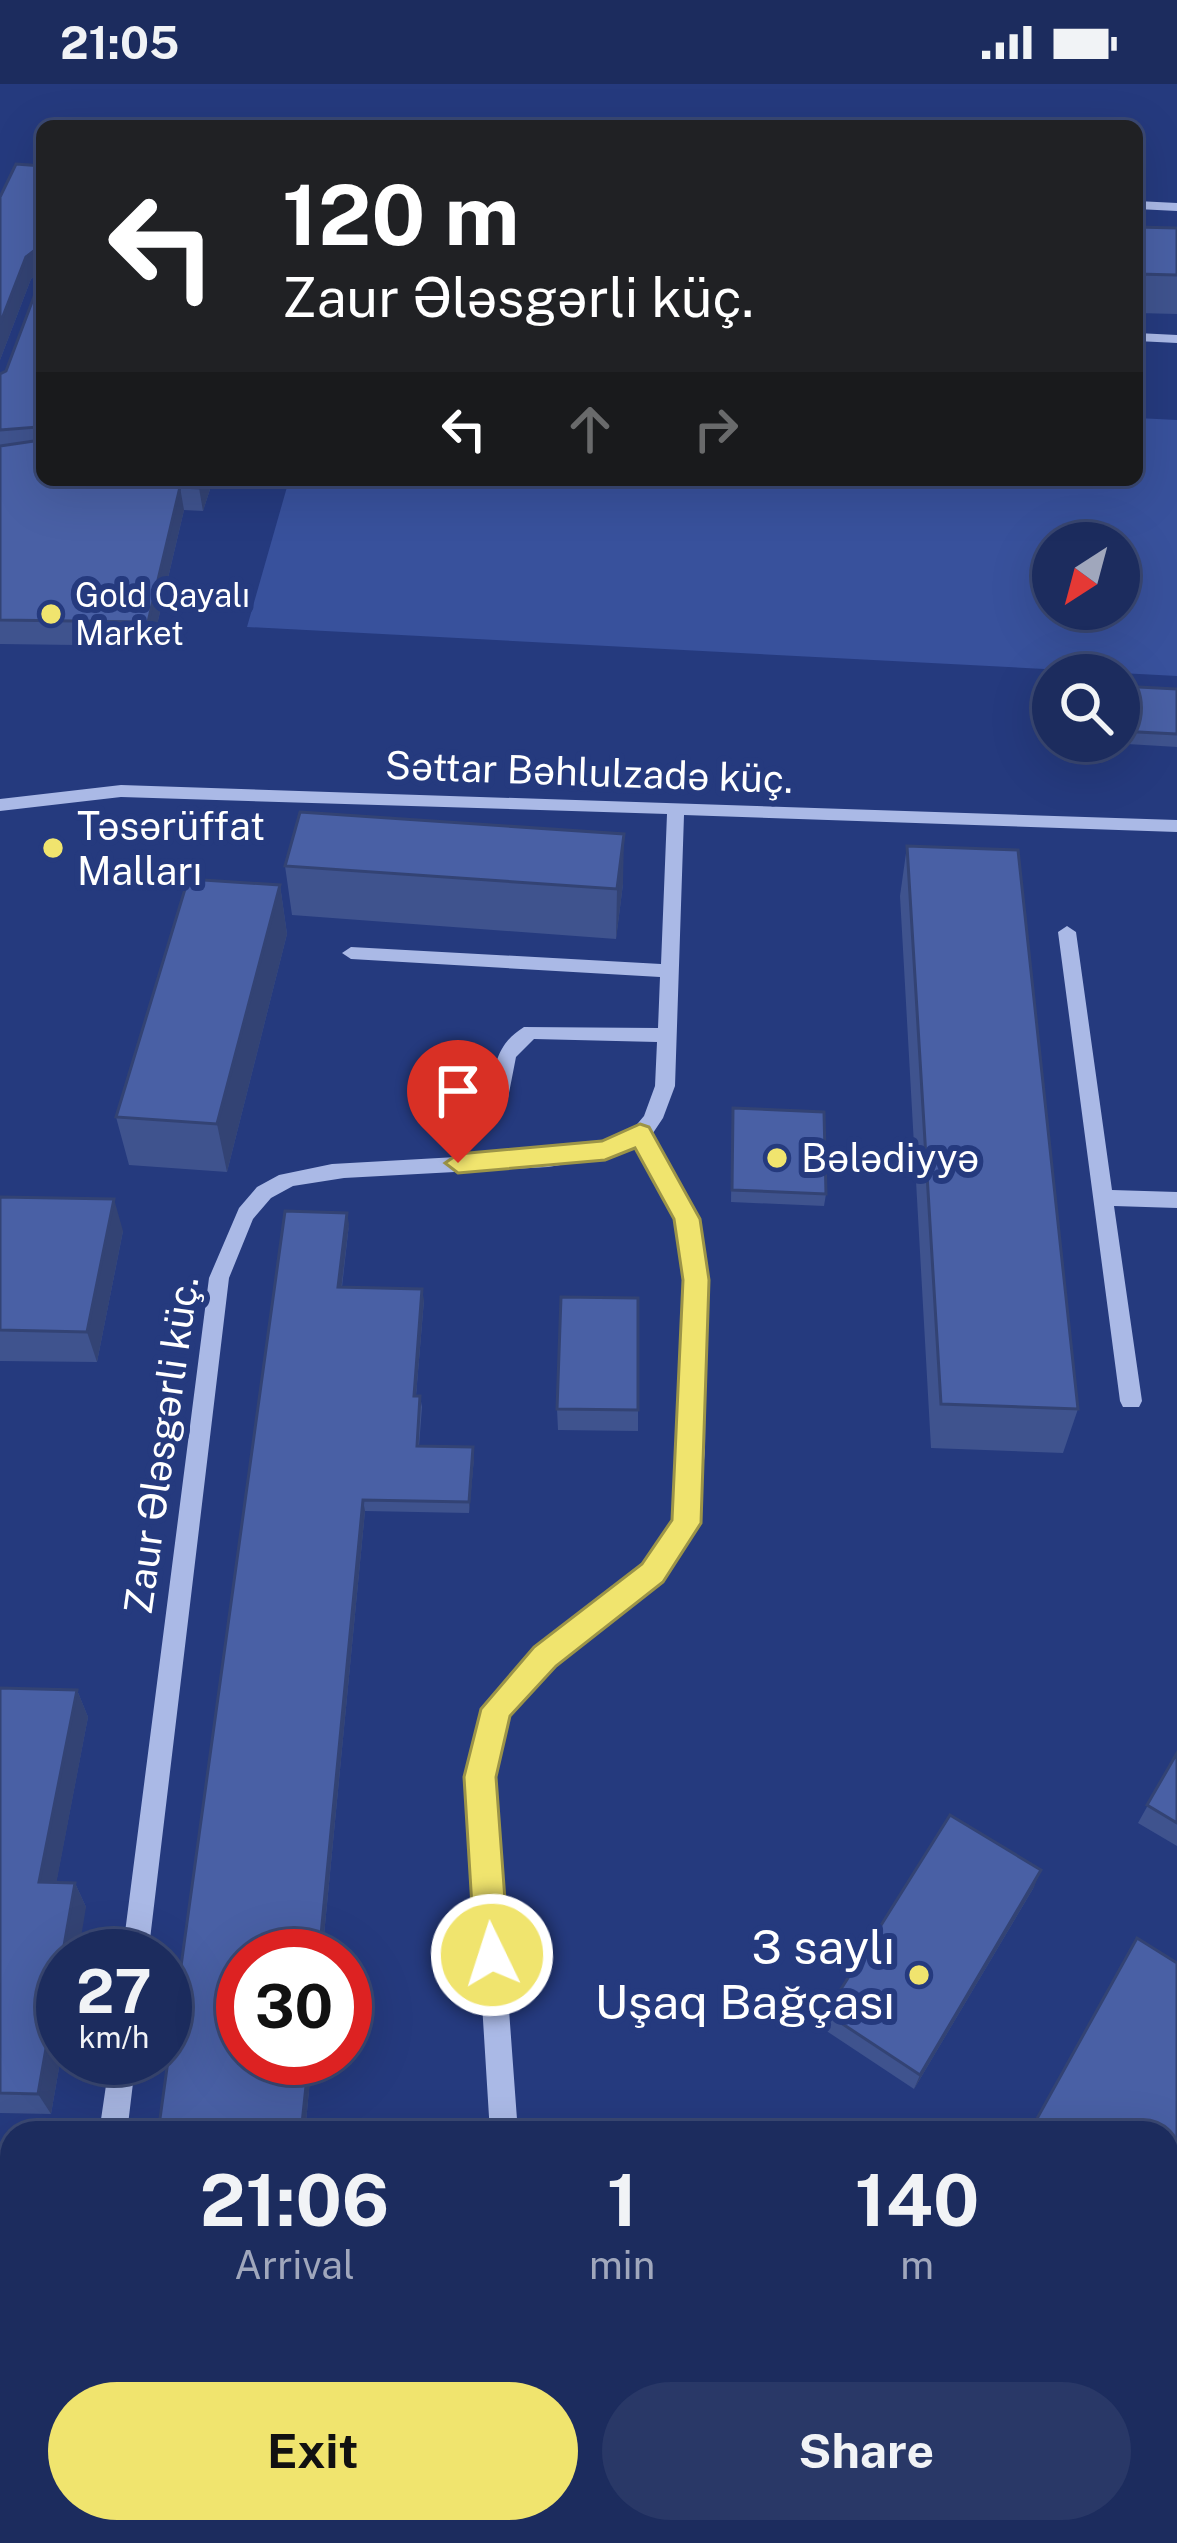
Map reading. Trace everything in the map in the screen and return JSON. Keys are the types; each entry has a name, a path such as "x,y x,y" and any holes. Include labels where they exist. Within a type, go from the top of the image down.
{"street":[{"path":"1143,205 1177,207"},
{"path":"1143,337 1177,339"},
{"name":"Səttar Bəhlulzadə küç.","path":"0,805 140,791 1177,826"},
{"path":"503,2121 480,1777 496,1709 545,1657 652,1573 687,1523 696,1280 687,1219 640,1134 653,1120 665,1086 676,808"},
{"path":"1066,932 1131,1401"},
{"path":"351,953 670,971"},
{"path":"501,1093 505,1054 514,1040 531,1032 667,1035"},
{"name":"Zaur Ələsgərli küç.","path":"138,1929 220,1278 248,1209 275,1185 322,1172 548,1158 605,1150 640,1134"},
{"path":"1106,1198 1177,1200"},
{"path":"115,2121 119,2085"}],"shaded area":[{"path":"1143,418 1177,420 1177,676 1140,674 1140,654 1032,654 1032,668 247,627 287,486 1143,486"}],"building":[{"path":"16,164 36,166 36,251 26,257 0,324 0,197"},
{"path":"1143,227 1177,228 1177,275 1143,274"},
{"path":"36,291 36,427 0,430 0,374 6,371"},
{"path":"36,441 36,486 200,486 180,487 148,622 0,620 0,446"},
{"path":"1140,687 1177,689 1177,734 1140,732"},
{"path":"300,812 624,834 617,889 285,866"},
{"path":"907,846 1018,850 1078,1409 941,1404"},
{"path":"188,879 280,885 217,1124 116,1117"},
{"path":"733,1108 824,1112 826,1194 732,1190"},
{"path":"0,1197 114,1199 87,1332 0,1330"},
{"path":"285,1211 347,1213 338,1287 422,1289 414,1396 420,1396 417,1446 473,1447 469,1502 363,1500 322,1929 216,1929 216,2085 306,2085 302,2121 160,2121 165,2085 192,2085 192,1929 186,1929"},
{"path":"561,1297 638,1298 638,1410 557,1409"},
{"path":"0,1688 77,1690 39,1882 75,1883 67,1929 36,1929 38,2094 0,2093"},
{"path":"1177,1753 1177,1823 1147,1805"},
{"path":"950,1815 1041,1870 920,2075 826,2013"},
{"path":"1137,1938 1177,1963 1177,2121 1036,2121"}],"place":[{"name":"Gold Qayalı Market","path":"51,614"},
{"name":"Təsərüffat Malları","path":"53,848"},
{"name":"Bələdiyyə","path":"777,1158"},
{"name":"3 saylı Uşaq Bağçası","path":"919,1975"}],"route":[{"path":"458,1163 605,1150 640,1134 687,1219 696,1280 694,1450 687,1523 652,1573 545,1657 496,1709 480,1777 492,1955"}]}
